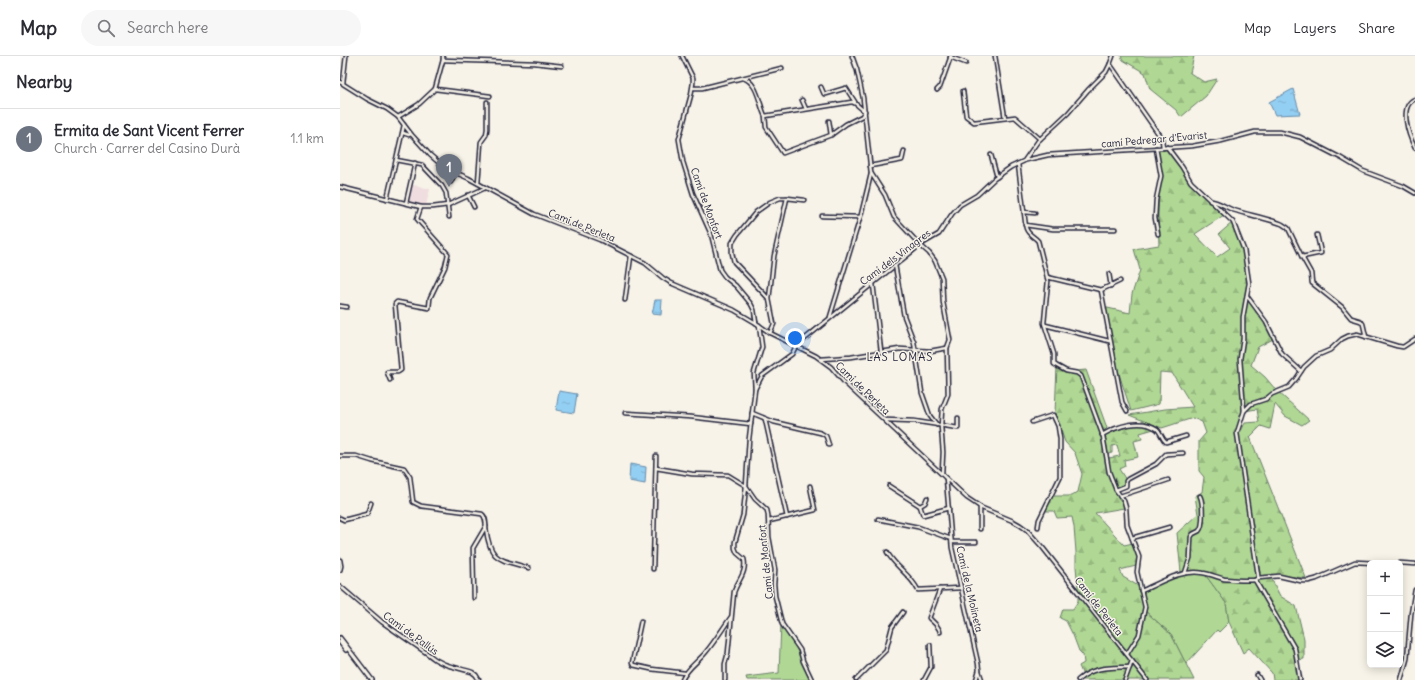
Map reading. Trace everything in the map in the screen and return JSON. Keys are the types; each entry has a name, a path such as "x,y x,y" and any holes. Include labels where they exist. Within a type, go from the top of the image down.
{"main road":[{"path":"340,638 370,680"},
{"path":"340,642 370,680"}],"street":[{"path":"346,56 341,83 387,109 398,117 419,104 434,89 443,56"},
{"name":"Camí de Monfort","path":"682,56 693,78 693,88 679,140 683,162 693,194 711,234 720,270 751,304 755,313 762,347 754,373 755,389 746,486 755,499 766,510 769,521 769,537 774,570 775,596 782,624 800,650 803,661 812,680"},
{"path":"830,318 860,217 871,173 865,111 857,70 852,56"},
{"path":"937,90 940,87 950,56 966,63"},
{"path":"995,56 1005,118"},
{"name":"Camí dels Vinagres","path":"755,389 762,376 792,354 796,346 920,245 939,234 952,214 960,205 977,195 997,177 1024,161 1040,139 1068,113 1106,72 1113,56"},
{"path":"443,60 535,63 562,66"},
{"path":"1110,64 1162,139 1163,148"},
{"path":"693,88 702,88 782,68"},
{"path":"742,78 747,79 750,82 758,96 765,116 766,127 783,153 831,135 846,124 862,116 865,111"},
{"path":"820,87 824,94 846,88 855,103 865,111"},
{"path":"434,89 490,96"},
{"path":"963,91 966,116 974,122 1015,117 1040,139"},
{"path":"1415,99 1408,105 1406,124 1409,136 1415,148"},
{"path":"802,100 807,110"},
{"path":"478,183 481,142 486,135 487,129 487,102"},
{"path":"765,116 852,102 855,103"},
{"name":"Camí de Perleta","path":"398,117 438,162 455,173 478,183 499,196 534,214 594,237 646,264 671,283 734,310 770,333 821,359 967,498 980,507 1013,521 1027,530 1043,548 1147,680"},
{"path":"828,121 831,135"},
{"path":"387,199 404,125"},
{"name":"camí Pedregar d'Evarist","path":"1024,161 1044,156 1163,148 1215,142 1255,132 1280,132 1300,137 1336,155 1363,171 1402,186 1415,193"},
{"path":"402,133 409,135 412,134"},
{"path":"1167,147 1182,166 1191,182 1233,222 1244,250 1249,283 1243,317 1243,339 1240,359 1244,411 1237,432 1256,579 1295,649 1300,680"},
{"path":"1156,148 1161,176 1155,218 1158,234"},
{"path":"870,166 902,160 904,151"},
{"path":"991,155 997,177"},
{"path":"396,160 422,165 442,186 446,193 449,218"},
{"path":"406,203 415,163"},
{"path":"1018,164 1025,225 1029,234 1038,241 1047,277 1048,286 1044,320 1054,354 1054,364 1066,371 1077,373 1082,376 1102,434 1109,472 1116,490 1124,501 1127,525 1140,557 1137,572 1145,611 1140,635 1127,654"},
{"path":"451,182 455,173"},
{"path":"871,173 885,195 894,218 920,245 929,252 935,261 942,278 943,302 950,334 949,345 947,348 948,394 942,409 939,425 943,452 942,474"},
{"path":"340,187 421,207 433,207 448,204 485,188"},
{"path":"468,195 474,207"},
{"path":"769,299 734,262 732,243 756,212 770,202 780,198 804,200"},
{"path":"770,333 774,324 769,299 774,256 787,198"},
{"path":"1210,201 1216,201 1235,211 1282,224 1288,228 1311,273 1312,283 1342,307 1351,318 1361,322 1363,324 1366,336"},
{"path":"390,380 387,372 398,372 401,370 395,304 397,302 429,308 430,298 442,273 448,254 417,219 421,207"},
{"path":"1024,212 1035,213"},
{"path":"822,216 860,217"},
{"path":"1025,225 1053,229 1114,229"},
{"path":"1302,257 1321,253 1318,235"},
{"path":"625,300 631,256"},
{"path":"895,265 904,316 915,350 922,393 930,416 939,425"},
{"path":"1108,274 1111,286"},
{"path":"1047,277 1101,290 1120,282"},
{"path":"873,284 881,351"},
{"path":"1101,290 1122,402 1127,412"},
{"path":"1247,296 1266,322 1282,354 1301,371"},
{"path":"340,306 347,307"},
{"path":"1045,325 1110,341"},
{"path":"1244,411 1251,404 1266,399 1272,394 1289,387 1301,371 1316,356 1330,350 1342,339 1348,336 1357,334 1403,347 1415,339"},
{"path":"821,359 851,357 900,349 930,351 947,348"},
{"path":"625,413 691,417 751,424"},
{"path":"752,413 766,419 821,433 826,436 829,445"},
{"path":"1032,422 1053,415 1058,426 1060,439 1060,477 1039,520 1038,527"},
{"path":"884,420 914,421 958,428 958,418"},
{"path":"766,419 788,517"},
{"path":"1102,434 1115,428 1127,425 1150,424 1159,430 1163,440 1166,442 1186,436"},
{"path":"1116,490 1126,486 1128,479 1156,464 1166,454 1183,453"},
{"path":"340,456 356,456 404,468 410,476 412,499 416,504 429,508 482,514 485,518 489,545 492,552 507,562 529,568"},
{"path":"653,569 656,456"},
{"path":"656,468 692,474 728,476 746,486 743,515 735,542 737,553 744,559 745,569 744,574 736,587 728,653 725,664 725,680"},
{"name":"Camí de la Molineta","path":"946,477 951,540 974,640 979,670 976,680"},
{"path":"1120,496 1168,480"},
{"path":"769,521 815,510 810,486"},
{"path":"889,486 920,506 924,514 948,508"},
{"path":"1186,573 1190,558 1191,537 1199,531 1202,524 1202,501 1200,496"},
{"path":"920,506 925,503 927,498"},
{"path":"340,518 344,520 368,514 371,503"},
{"path":"980,507 980,529"},
{"path":"878,519 918,527 951,540 976,542"},
{"path":"474,598 473,548 486,525"},
{"path":"1132,538 1170,527"},
{"path":"887,552 892,562 912,580 918,590 961,588"},
{"path":"340,560 340,570"},
{"path":"1141,591 1186,573 1204,573 1225,579 1256,579 1279,576 1308,581 1355,562 1367,563"},
{"path":"1403,563 1415,564"},
{"name":"Camí de Pallús","path":"340,586 382,622 428,654 434,660 445,665 472,672 479,680"},
{"path":"940,589 929,618 940,629 940,632"},
{"path":"1401,680 1407,659 1411,614 1415,590"},
{"path":"856,680 886,650 892,627 903,612"},
{"path":"682,680 685,674 707,651 732,616"},
{"path":"641,620 632,663 633,665 685,674"},
{"path":"924,680 932,667 930,645"},
{"path":"1125,680 1132,661"},
{"path":"1078,680 1088,672 1094,670 1130,667"},
{"path":"979,670 982,680"},
{"path":"1257,675 1260,680"}],"shaded area":[{"path":"410,184 430,189 426,205 406,202"}],"green space":[{"path":"1121,56 1194,56 1190,73 1204,82 1217,79 1206,96 1181,117 1176,110 1150,89 1145,73 1123,60"},
{"path":"1156,148 1168,149 1191,182 1224,215 1195,234 1217,257 1230,248 1219,234 1233,222 1240,241 1247,269 1247,298 1264,318 1273,339 1258,347 1251,365 1309,420 1302,425 1285,416 1275,404 1270,429 1261,426 1250,437 1306,578 1274,575 1272,580 1280,596 1296,606 1304,639 1304,659 1298,660 1302,680 1273,680 1272,673 1249,648 1243,653 1229,622 1226,603 1204,573 1181,572 1177,533 1198,514 1195,496 1202,492 1204,477 1199,471 1199,441 1206,433 1202,422 1193,418 1162,428 1129,415 1165,409 1193,407 1172,373 1160,372 1159,404 1131,411 1112,352 1103,307 1130,313 1132,294 1140,270 1134,249 1159,245 1159,163","holes":["1257,409 1259,422 1245,423 1240,433 1237,433 1244,411"]},
{"path":"1057,366 1065,372 1086,370 1107,428 1102,433 1104,450 1109,458 1120,456 1117,445 1112,446 1112,453 1108,454 1105,435 1136,425 1148,426 1154,429 1140,433 1142,439 1134,441 1138,457 1124,460 1125,466 1119,469 1126,480 1125,487 1115,491 1124,501 1124,508 1095,513 1124,545 1133,543 1138,560 1136,566 1120,570 1123,577 1140,587 1145,611 1171,634 1194,680 1082,680 1082,673 1079,666 1084,663 1083,655 1079,651 1066,621 1060,618 1063,609 1073,609 1078,601 1076,552 1072,517 1057,518 1054,511 1045,511 1052,496 1071,496 1078,492 1082,474 1075,453 1065,442 1055,413"},
{"path":"1185,573 1204,573 1226,603 1229,622 1219,632 1217,630 1186,664 1171,634 1145,611 1141,591 1176,575"},
{"path":"781,624 794,643 810,680 747,680 746,677 779,673"}],"water":[{"path":"1293,89 1300,114 1275,115 1269,102"},
{"path":"655,300 662,300 661,315 652,314"},
{"path":"559,391 577,394 574,413 556,410"},
{"path":"630,464 646,467 645,484 629,481"}],"place":[{"name":"Ermita de Sant Vicent Ferrer","path":"449,187"}],"district":[{"name":"LAS LOMAS","path":"900,357"}]}
